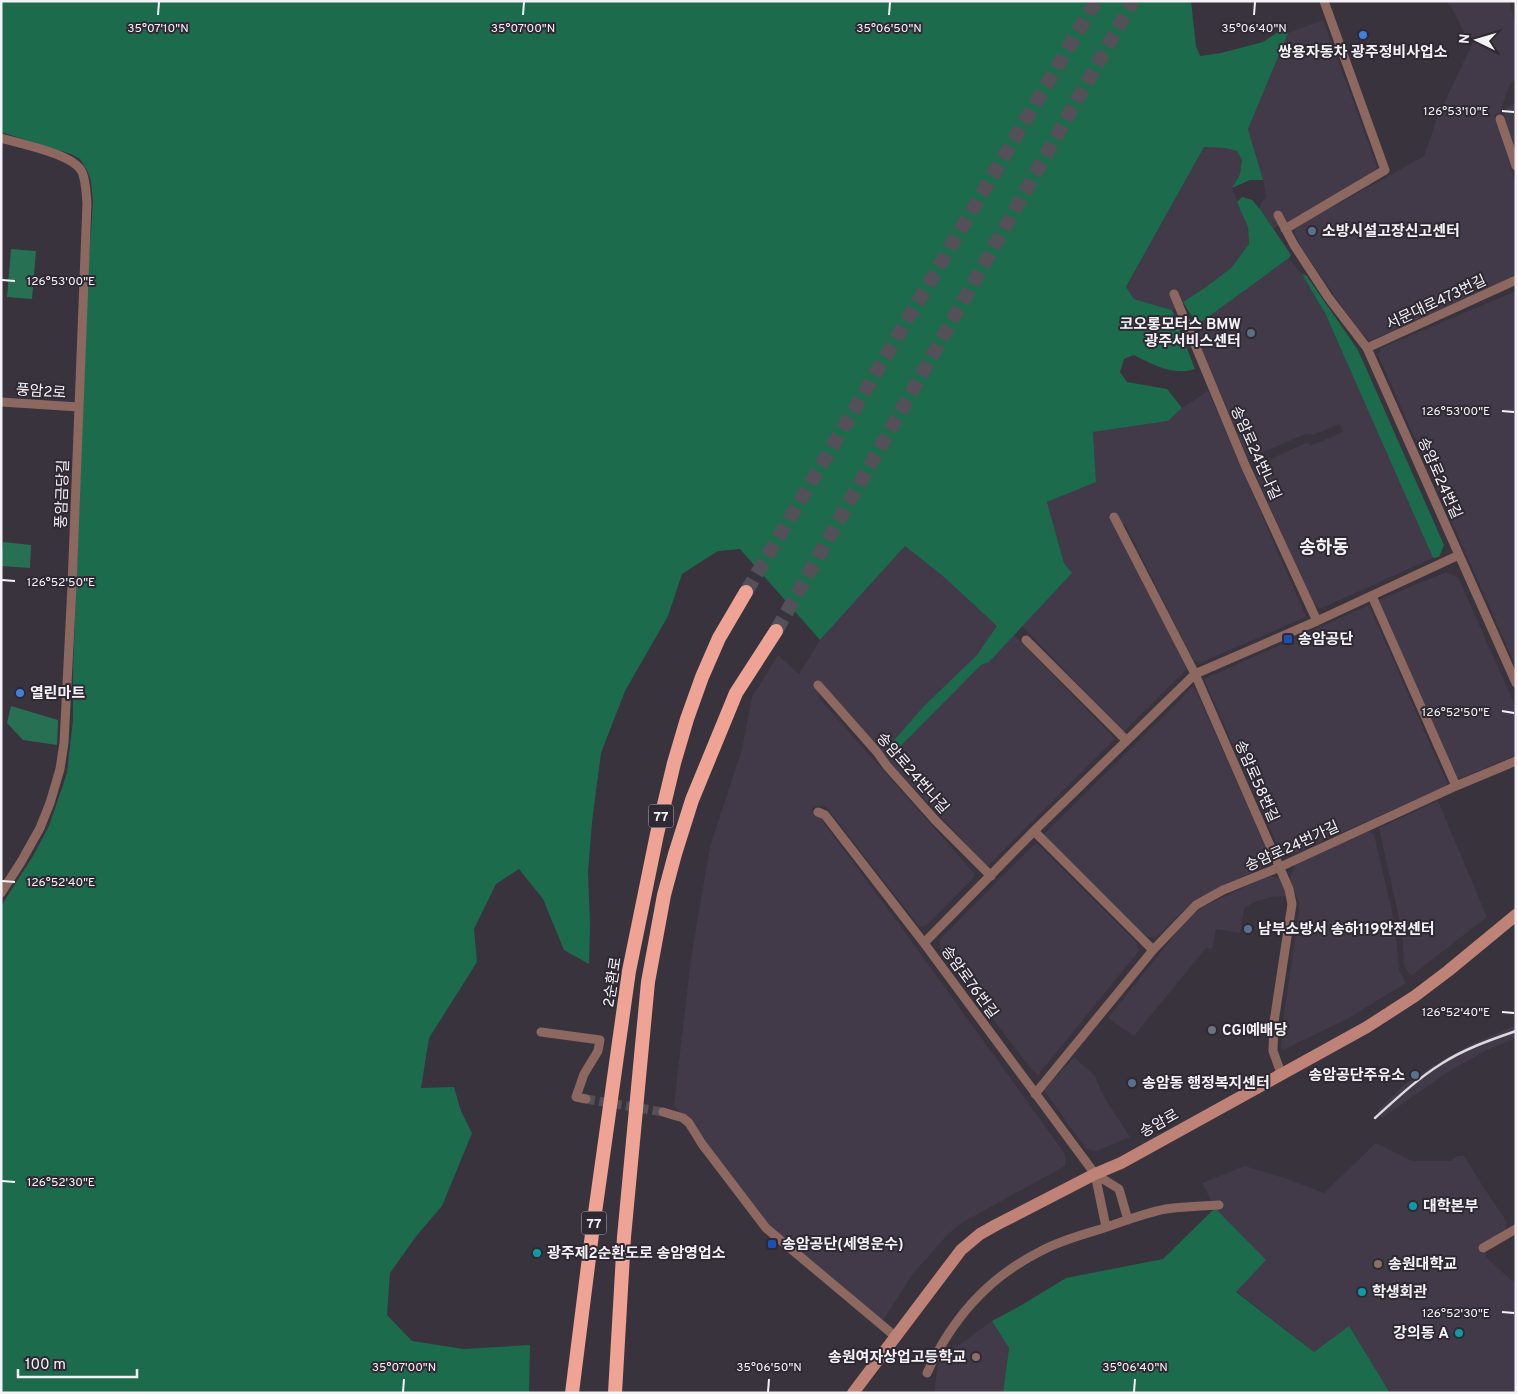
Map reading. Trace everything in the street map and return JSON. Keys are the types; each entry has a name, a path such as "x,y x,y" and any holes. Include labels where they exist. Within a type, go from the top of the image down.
{"highway":[{"name":"2순환로","path":"572,1393 629,971 657,834 674,763 699,685 720,638 746,592"},
{"name":"77","path":"615,1393 624,1237 648,982 661,911 675,854 692,800 712,750 736,693 776,631"}],"main road":[{"name":"송암로","path":"853,1393 960,1250 980,1234 1095,1174 1121,1163 1281,1073 1367,1028 1448,971 1516,915"}],"street":[{"path":"1285,229 1385,170 1324,1"},
{"path":"1500,119 1516,166"},
{"name":"풍암금당길","path":"1,138 61,156 74,162 82,171 88,203 66,718 60,770 40,828 1,892"},
{"name":"송암로24번길","path":"1278,215 1328,297 1367,348 1516,683"},
{"name":"서문대로473번길","path":"1367,348 1516,280"},
{"name":"송암로24번나길","path":"1174,294 1245,465 1317,621"},
{"name":"풍암2로","path":"1,402 79,407"},
{"name":"송암로58번길","path":"1114,517 1120,525 1195,674 1290,889 1292,904 1274,1022 1273,1051 1281,1073"},
{"path":"924,943 1034,831 1195,674 1317,621 1460,555"},
{"path":"1372,596 1456,786"},
{"path":"1026,640 1126,740"},
{"name":"송암로24번나길","path":"818,685 936,821 990,876"},
{"name":"송암로24번가길","path":"1035,1094 1153,950 1196,905 1223,890 1280,867 1456,786 1516,761"},
{"name":"송암로76번길","path":"818,812 825,815 924,943 1095,1174"},
{"path":"1034,831 1153,950"},
{"path":"541,1032 600,1040 598,1051 584,1074 576,1097 586,1099"},
{"path":"663,1112 683,1118 689,1123 702,1144 766,1228 896,1337"},
{"path":"1095,1174 1119,1189 1128,1220"},
{"path":"1095,1174 1106,1227"},
{"path":"927,1373 939,1349 965,1311 992,1282 1016,1264 1042,1250 1128,1220 1166,1209 1219,1205"},
{"path":"1483,1248 1516,1229"}],"shaded area":[{"path":"1445,1 1509,1 1516,25 1516,78 1509,86 1500,113 1494,115 1516,184 1516,276 1370,341 1358,330 1303,250 1294,233 1295,228 1424,156 1438,116 1473,42 1467,39 1451,6"},
{"path":"1323,20 1377,166 1375,173 1273,228 1260,209 1261,202 1266,198 1264,184 1248,129 1288,33"},
{"path":"1516,102 1516,154 1504,118 1506,108"},
{"path":"1204,147 1225,148 1237,151 1242,160 1240,174 1232,188 1248,227 1249,244 1231,268 1172,310 1134,299 1126,288"},
{"path":"1289,258 1302,274 1326,315 1433,558 1320,609 1312,602 1254,470 1257,465 1306,443 1309,443 1310,446 1343,432 1340,424 1313,435 1306,434 1248,458 1193,328"},
{"path":"1516,291 1516,667 1378,355 1381,348"},
{"path":"1208,391 1306,617 1200,663 1193,660 1125,524 1117,528 1187,669 1123,732 1022,626 1072,573 1064,563 1047,502 1096,482 1093,432 1168,421 1182,408"},
{"path":"905,546 944,577 998,626 977,655 924,706 888,747 893,754 981,665 989,662 1014,635 1115,739 989,865 986,865 824,690 818,697 974,873 974,877 926,926 919,926 826,807 818,806 811,809 821,819 902,928 1065,1154 1065,1166 963,1222 948,1234 912,1275 884,1319 880,1319 767,1225 674,1105 691,958 710,847 742,749 752,697 778,655 799,674 820,640"},
{"path":"1446,572 1458,577 1516,708 1516,755 1457,780 1379,600"},
{"path":"1369,605 1448,785 1291,855 1280,851 1204,679"},
{"path":"1191,687 1195,688 1268,853 1264,867 1193,901 1156,938 1149,937 1043,835"},
{"path":"1438,801 1487,917 1411,976 1404,966 1402,932 1379,828"},
{"path":"1369,831 1374,834 1395,925 1399,970 1406,983 1347,1019 1283,1050 1281,1048 1283,1021 1299,912 1299,903 1289,880 1295,865"},
{"path":"1036,843 1136,942 1139,951 1038,1075 1032,1070 940,950 940,939"},
{"path":"1268,876 1282,878 1287,896 1272,897 1255,902 1244,908 1240,933 1216,929 1212,949 1206,948 1134,1036 1108,1018 1188,918 1205,906"},
{"path":"1516,1025 1516,1038 1487,1050 1448,1072 1382,1118 1378,1110 1403,1086 1437,1063 1470,1045"},
{"path":"1074,1057 1095,1076 1103,1095 1130,1137 1097,1151 1086,1149 1044,1090"},
{"name":"송원대학교","path":"1376,1143 1412,1161 1450,1161 1458,1156 1464,1156 1507,1222 1505,1231 1480,1245 1486,1252 1486,1257 1510,1279 1516,1282 1516,1393 1390,1393 1349,1327 1314,1352 1236,1291 1215,1208 1202,1183 1245,1166 1324,1193"},
{"name":"송원여자상업고등학교","path":"992,1321 1009,1348 1003,1393 934,1393 938,1364 952,1350"}],"green space":[{"path":"1,1 1191,1 1196,46 1200,56 1221,53 1263,42 1281,30 1288,33 1248,129 1263,180 1250,180 1232,188 1240,174 1242,160 1237,151 1225,148 1204,147 1126,287 1134,299 1172,310 1195,369 1187,371 1171,370 1156,366 1134,355 1124,359 1120,372 1127,382 1167,389 1182,408 1168,421 1093,432 1096,482 1047,502 1064,563 1072,573 989,662 981,665 893,754 888,747 924,706 977,655 997,626 944,577 905,546 820,640 740,549 718,551 682,574 668,616 625,691 601,753 588,872 589,964 564,950 543,899 519,869 496,884 474,929 477,962 429,1038 421,1088 454,1087 461,1111 472,1133 442,1206 417,1235 390,1273 387,1315 412,1341 464,1349 530,1345 529,1393 1,1393 1,906 33,856 49,826 67,773 73,720 73,670 88,271 93,202 91,181 80,159 71,154 1,132"},
{"path":"1242,197 1252,200 1260,209 1291,255 1193,328 1193,318 1183,302 1231,268 1249,244 1248,227 1237,202"},
{"path":"11,249 36,251 32,299 7,297"},
{"path":"1302,274 1306,275 1358,350 1444,545 1439,557 1433,558 1326,315"},
{"path":"3,542 31,545 30,568 1,566"},
{"path":"11,706 58,720 57,745 23,740 7,723"},
{"path":"1215,1208 1266,1260 1236,1292 1314,1352 1349,1326 1390,1393 1003,1393 1009,1348 992,1321 1066,1278 1163,1259"}],"tunnel":[{"path":"746,592 1096,1"},
{"path":"776,631 1133,1"},
{"path":"586,1099 663,1112"}],"railway":[{"path":"1375,1118 1415,1083 1441,1064 1468,1049 1516,1031"}],"place":[{"name":"쌍용자동차 광주정비사업소","path":"1363,35"},
{"name":"소방시설고장신고센터","path":"1312,231"},
{"name":"코오롱모터스 BMW 광주서비스센터","path":"1251,333"},
{"name":"송암공단","path":"1288,639"},
{"name":"열린마트","path":"20,693"},
{"name":"남부소방서 송하119안전센터","path":"1248,929"},
{"name":"CGI예배당","path":"1212,1030"},
{"name":"송암공단주유소","path":"1415,1075"},
{"name":"송암동 행정복지센터","path":"1132,1083"},
{"name":"대학본부","path":"1413,1206"},
{"name":"송암공단(세영운수)","path":"772,1244"},
{"name":"광주제2순환도로 송암영업소","path":"537,1253"},
{"name":"송원대학교","path":"1378,1264"},
{"name":"학생회관","path":"1362,1292"},
{"name":"강의동 A","path":"1459,1333"},
{"name":"송원여자상업고등학교","path":"976,1357"}],"district":[{"name":"송하동","path":"1324,547"}]}
